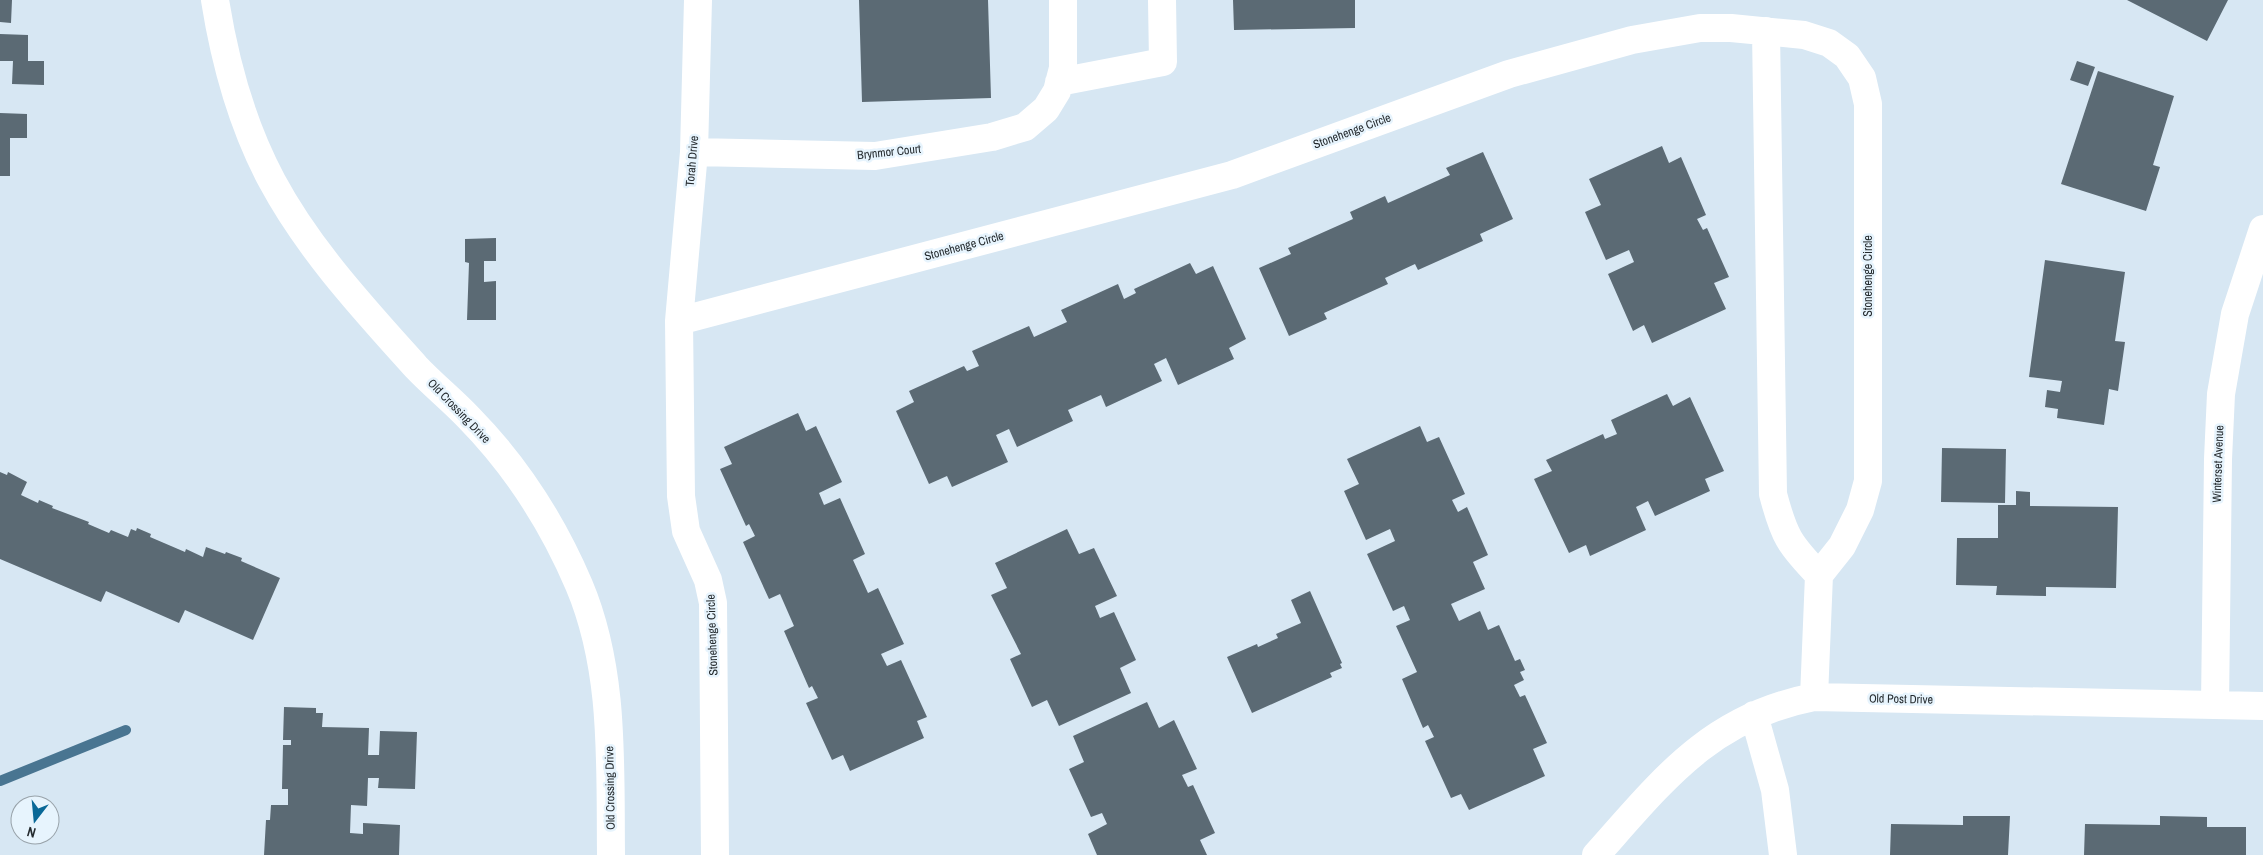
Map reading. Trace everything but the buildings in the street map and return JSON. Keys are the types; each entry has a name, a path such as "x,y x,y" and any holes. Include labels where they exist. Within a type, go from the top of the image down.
{"street":[{"name":"Old Crossing Drive","path":"215,0 224,52 243,112 273,182 307,235 350,293 419,370 470,418 517,475 553,531 579,586 598,642 607,697 611,855"},
{"name":"Torah Drive","path":"679,321 694,152 698,0"},
{"name":"Brynmor Court","path":"694,152 875,156 992,137 1025,127 1046,109 1057,91 1063,68 1062,0"},
{"path":"1059,82 1162,62 1162,0"},
{"name":"Stonehenge Circle","path":"715,855 713,603 708,580 686,531 681,496 679,321 1232,176 1509,74 1622,42 1700,28 1804,35 1829,43 1847,56 1862,78 1868,104 1868,481 1860,510 1842,546 1819,575"},
{"path":"1766,31 1773,494 1782,528 1794,549 1819,575 1814,697"},
{"name":"Winterset Avenue","path":"2215,705 2218,459 2221,394 2235,314 2263,229"},
{"name":"Old Post Drive","path":"1596,855 1676,767 1715,736 1754,715 1789,702 1814,697 2263,706"},
{"path":"1754,715 1775,790 1783,855"}],"waterway":[{"path":"0,781 126,730"}]}
